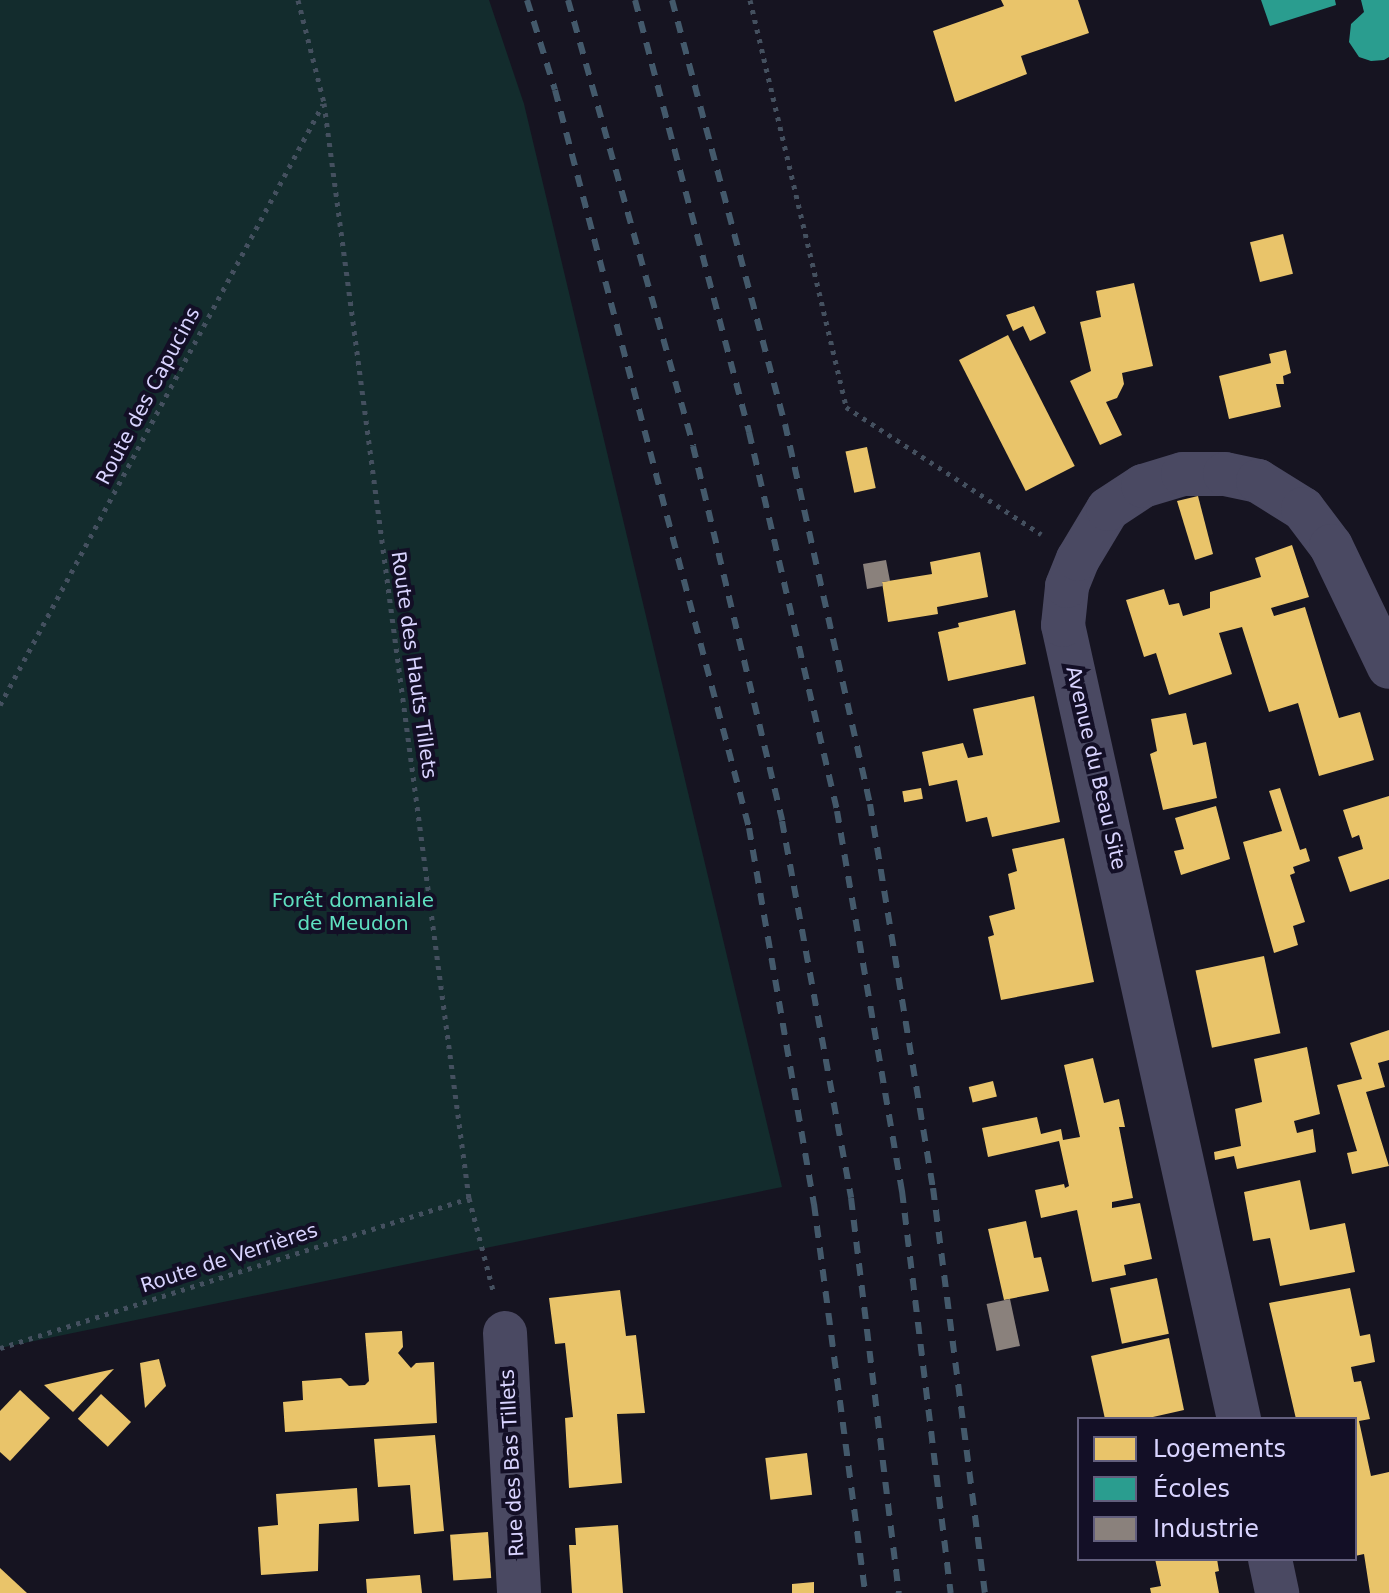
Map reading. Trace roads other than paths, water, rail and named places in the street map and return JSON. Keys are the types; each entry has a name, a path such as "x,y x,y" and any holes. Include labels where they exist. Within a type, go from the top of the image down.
{"street":[{"name":"Avenue du Beau Site","path":"1239,1417 1063,625 1067,586 1078,559 1108,509 1143,486 1183,474 1225,474 1258,481 1303,509 1331,546 1389,667"},
{"name":"Rue des Bas Tillets","path":"505,1333 519,1593"},
{"path":"1270,1561 1277,1593"}],"railway":[{"path":"527,0 555,90 749,828 814,1204 865,1593"},
{"path":"568,0 693,446 782,821 851,1198 899,1593"},
{"path":"635,0 749,432 837,811 902,1191 951,1593"},
{"path":"672,0 785,424 870,804 933,1188 985,1593"}],"park label":[{"name":"Forêt domaniale de Meudon","path":"353,912"}]}
